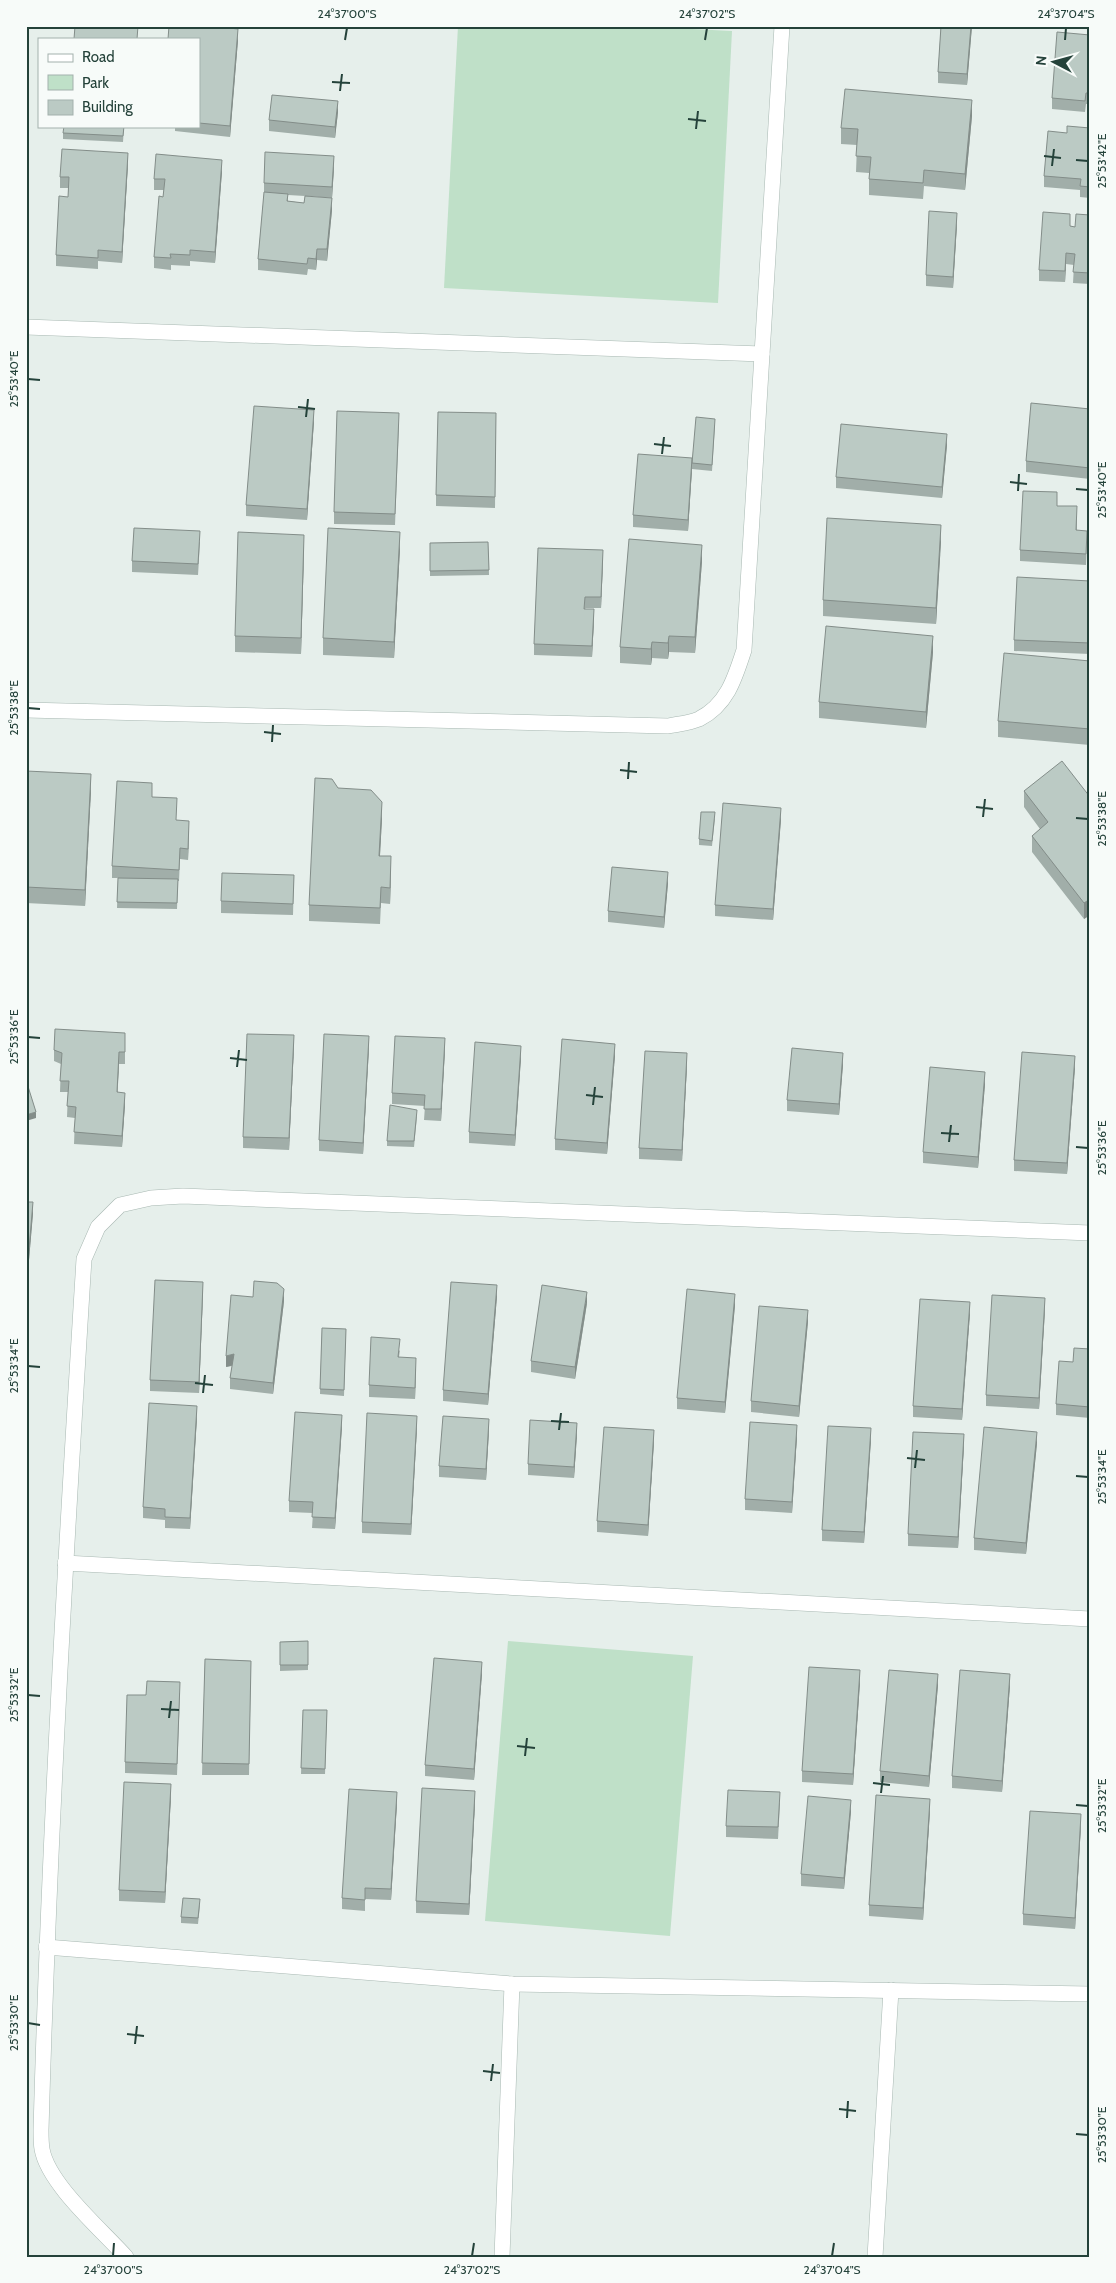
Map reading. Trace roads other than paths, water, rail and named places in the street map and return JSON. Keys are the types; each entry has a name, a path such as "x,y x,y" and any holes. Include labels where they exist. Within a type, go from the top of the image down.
{"street":[{"path":"26,710 668,726 698,719 721,704 735,679 744,650 782,26"},
{"path":"26,327 762,354"},
{"path":"126,2257 61,2187 51,2171 42,2150 46,1947 65,1563 84,1259 98,1227 120,1205 151,1198 183,1196 1090,1233"},
{"path":"65,1563 1090,1619"},
{"path":"46,1947 512,1984 1090,1994"},
{"path":"502,2257 512,1984"},
{"path":"875,2257 891,1990"}]}
